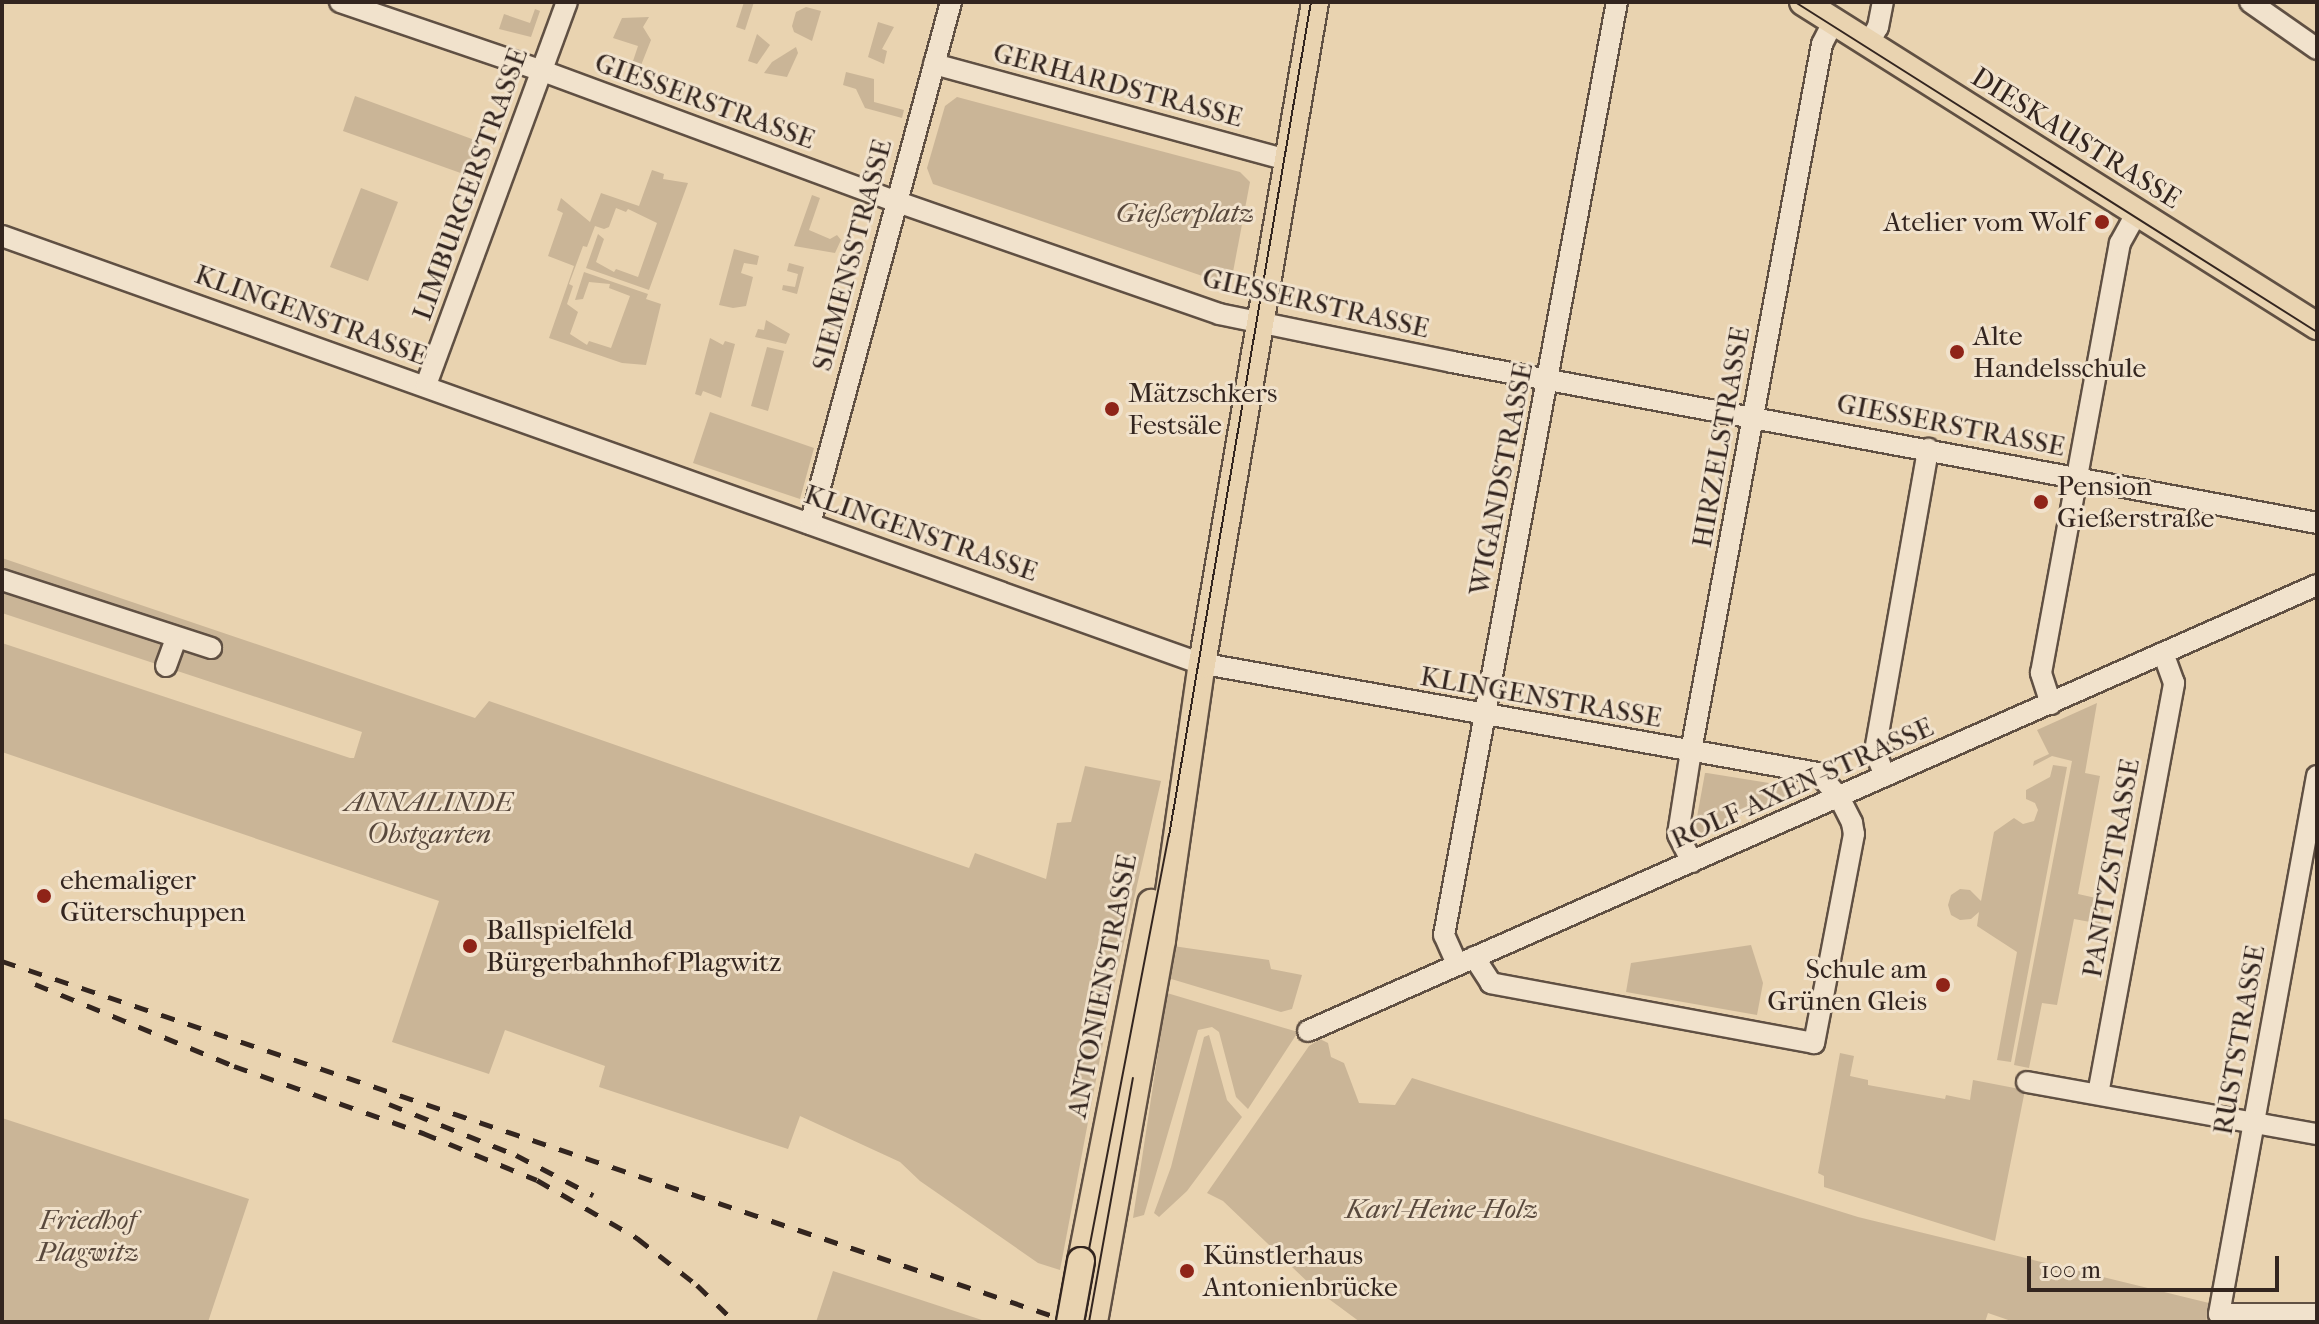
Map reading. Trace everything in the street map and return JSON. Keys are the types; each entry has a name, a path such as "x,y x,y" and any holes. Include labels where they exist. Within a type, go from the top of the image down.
{"main road":[{"name":"ANTONIENSTRASSE","path":"1070,1322 1092,1265 1153,938 1315,2"},
{"name":"DIESKAUSTRASSE","path":"1803,2 2317,326"},
{"name":"ANTONIENSTRASSE","path":"1092,1265 1094,1322"}],"street":[{"name":"GIESSERSTRASSE","path":"340,2 543,71 895,201 1219,314 1548,380 2317,523"},
{"name":"LIMBURGERSTRASSE","path":"426,385 567,2"},
{"name":"SIEMENSSTRASSE","path":"810,524 951,2"},
{"name":"WIGANDSTRASSE","path":"1466,961 1444,935 1617,2"},
{"path":"1868,44 1878,27 1883,2"},
{"path":"2250,2 2317,49"},
{"name":"HIRZELSTRASSE","path":"1692,862 1678,834 1691,751 1822,44 1833,22"},
{"name":"GERHARDSTRASSE","path":"934,64 1288,160"},
{"path":"2051,704 2041,673 2120,243 2136,214"},
{"name":"KLINGENSTRASSE","path":"2,236 1202,664 1818,773 1839,797"},
{"path":"1885,776 1875,751 1928,449"},
{"path":"2,580 211,648"},
{"name":"ROLF-AXEN-STRASSE","path":"1308,1031 2317,585"},
{"path":"166,666 176,638"},
{"name":"PANITZSTRASSE","path":"2098,1094 2174,683 2163,653"},
{"name":"RUSTSTRASSE","path":"2317,776 2219,1314 2317,1314"},
{"path":"1466,961 1491,983 1814,1043 1854,834 1839,797"},
{"path":"2027,1082 2317,1134"}],"green space":[{"path":"744,2 754,2 745,30 736,27"},
{"path":"806,7 821,11 812,41 794,32 792,26 796,12"},
{"path":"535,9 540,11 531,37 499,29 504,14 530,23"},
{"path":"649,17 643,27 651,40 636,78 628,76 638,46 613,38 622,18"},
{"path":"878,22 894,27 882,49 887,51 884,64 868,57"},
{"path":"757,34 770,45 757,64 748,61"},
{"path":"796,47 798,53 787,77 764,73 772,62"},
{"path":"846,72 874,79 874,102 904,110 902,118 865,108 856,89 843,85"},
{"path":"355,96 480,142 469,176 343,131"},
{"name":"Gießerplatz","path":"957,97 1240,172 1250,182 1233,272 1220,282 933,184 927,168 945,106"},
{"path":"652,170 664,174 663,179 688,183 649,290 586,268 598,234 604,239 596,262 614,272 616,269 638,277 657,223 628,209 626,212 616,208 609,227 595,226 587,247 583,246 569,284 573,286 567,304 578,312 570,334 587,345 589,341 611,348 630,296 609,288 610,284 589,282 583,299 575,300 584,272 648,294 646,299 661,304 646,365 622,363 549,338 574,266 548,256 563,213 557,210 561,198 590,222 601,193 639,206"},
{"path":"361,188 398,202 368,281 330,267"},
{"path":"812,195 820,198 809,230 830,239 837,235 841,240 835,253 794,246"},
{"path":"734,249 759,256 757,265 744,263 741,273 753,277 746,306 733,308 719,305"},
{"path":"789,263 804,267 797,294 782,290 783,285 795,287 798,274 787,271"},
{"path":"766,320 790,334 786,344 755,337 758,329 764,330"},
{"path":"710,338 723,345 725,341 735,344 721,398 703,391 701,396 695,394"},
{"path":"767,347 784,351 768,411 751,406"},
{"path":"710,412 814,448 800,499 693,463"},
{"name":"ANNALINDE Obstgarten","path":"2,558 475,718 489,701 969,868 975,853 1046,879 1057,823 1071,822 1085,766 1161,781 1113,990 1060,1270 1038,1263 920,1181 900,1162 800,1116 788,1149 599,1087 605,1066 505,1030 489,1074 392,1042 439,901 2,752 2,643 350,758 354,758 362,732 2,613"},
{"path":"2097,703 2085,773 2100,776 2078,894 2105,900 2101,924 2074,919 2057,1005 2042,1003 2029,1068 2014,1065 2072,761 2052,756 2033,766 2034,761 2049,754 2037,730"},
{"path":"2053,765 2067,767 2011,1062 1997,1060 2017,952 1977,926 1979,912 1971,919 1960,920 1951,915 1948,905 1951,895 1960,889 1970,890 1981,901 1994,832 2014,818 2023,824 2034,821 2038,810 2035,803 2026,799 2026,790 2050,777"},
{"path":"1705,773 1788,786 1785,797 1701,833 1695,828"},
{"path":"1751,945 1763,983 1757,1015 1626,992 1631,963"},
{"path":"1173,946 1269,960 1271,969 1302,975 1292,1009 1281,1012 1168,978"},
{"path":"1167,993 1298,1032 1248,1109 1236,1097 1219,1032 1212,1027 1198,1030 1144,1215 1133,1218"},
{"path":"1209,1035 1227,1100 1242,1117 1187,1191 1159,1217 1154,1213 1171,1167 1204,1037"},
{"name":"Karl-Heine-Holz","path":"1320,1039 1328,1043 1331,1057 1344,1063 1359,1103 1395,1105 1412,1078 1858,1217 2209,1303 2206,1322 2014,1322 1988,1313 1985,1322 1360,1322 1314,1288 1223,1201 1207,1193 1309,1046"},
{"path":"1840,1053 1854,1056 1850,1076 1868,1080 1868,1085 1945,1099 1946,1095 1970,1100 1973,1080 2025,1090 1995,1241 1824,1187 1824,1176 1818,1173"},
{"name":"Friedhof Plagwitz","path":"2,1118 249,1199 208,1322 2,1322"},
{"path":"833,1271 988,1322 816,1322"}],"tram line":[{"path":"1075,1322 1169,836 1311,2"},
{"path":"1795,2 2317,332"},
{"path":"1089,1322 1133,1078"}],"railway":[{"path":"2,961 1071,1322"},
{"path":"35,984 234,1066 423,1133 537,1180 637,1238 697,1285 735,1322"},
{"path":"389,1104 516,1155 593,1195"}],"place":[{"name":"Atelier vom Wolf","path":"2102,222"},
{"name":"Alte Handelsschule","path":"1957,352"},
{"name":"Mätzschkers Festsäle","path":"1112,409"},
{"name":"Pension Gießerstraße","path":"2041,502"},
{"name":"ehemaliger Güterschuppen","path":"44,896"},
{"name":"Ballspielfeld Bürgerbahnhof Plagwitz","path":"470,946"},
{"name":"Schule am Grünen Gleis","path":"1943,985"},
{"name":"Künstlerhaus Antonienbrücke","path":"1187,1271"}]}
